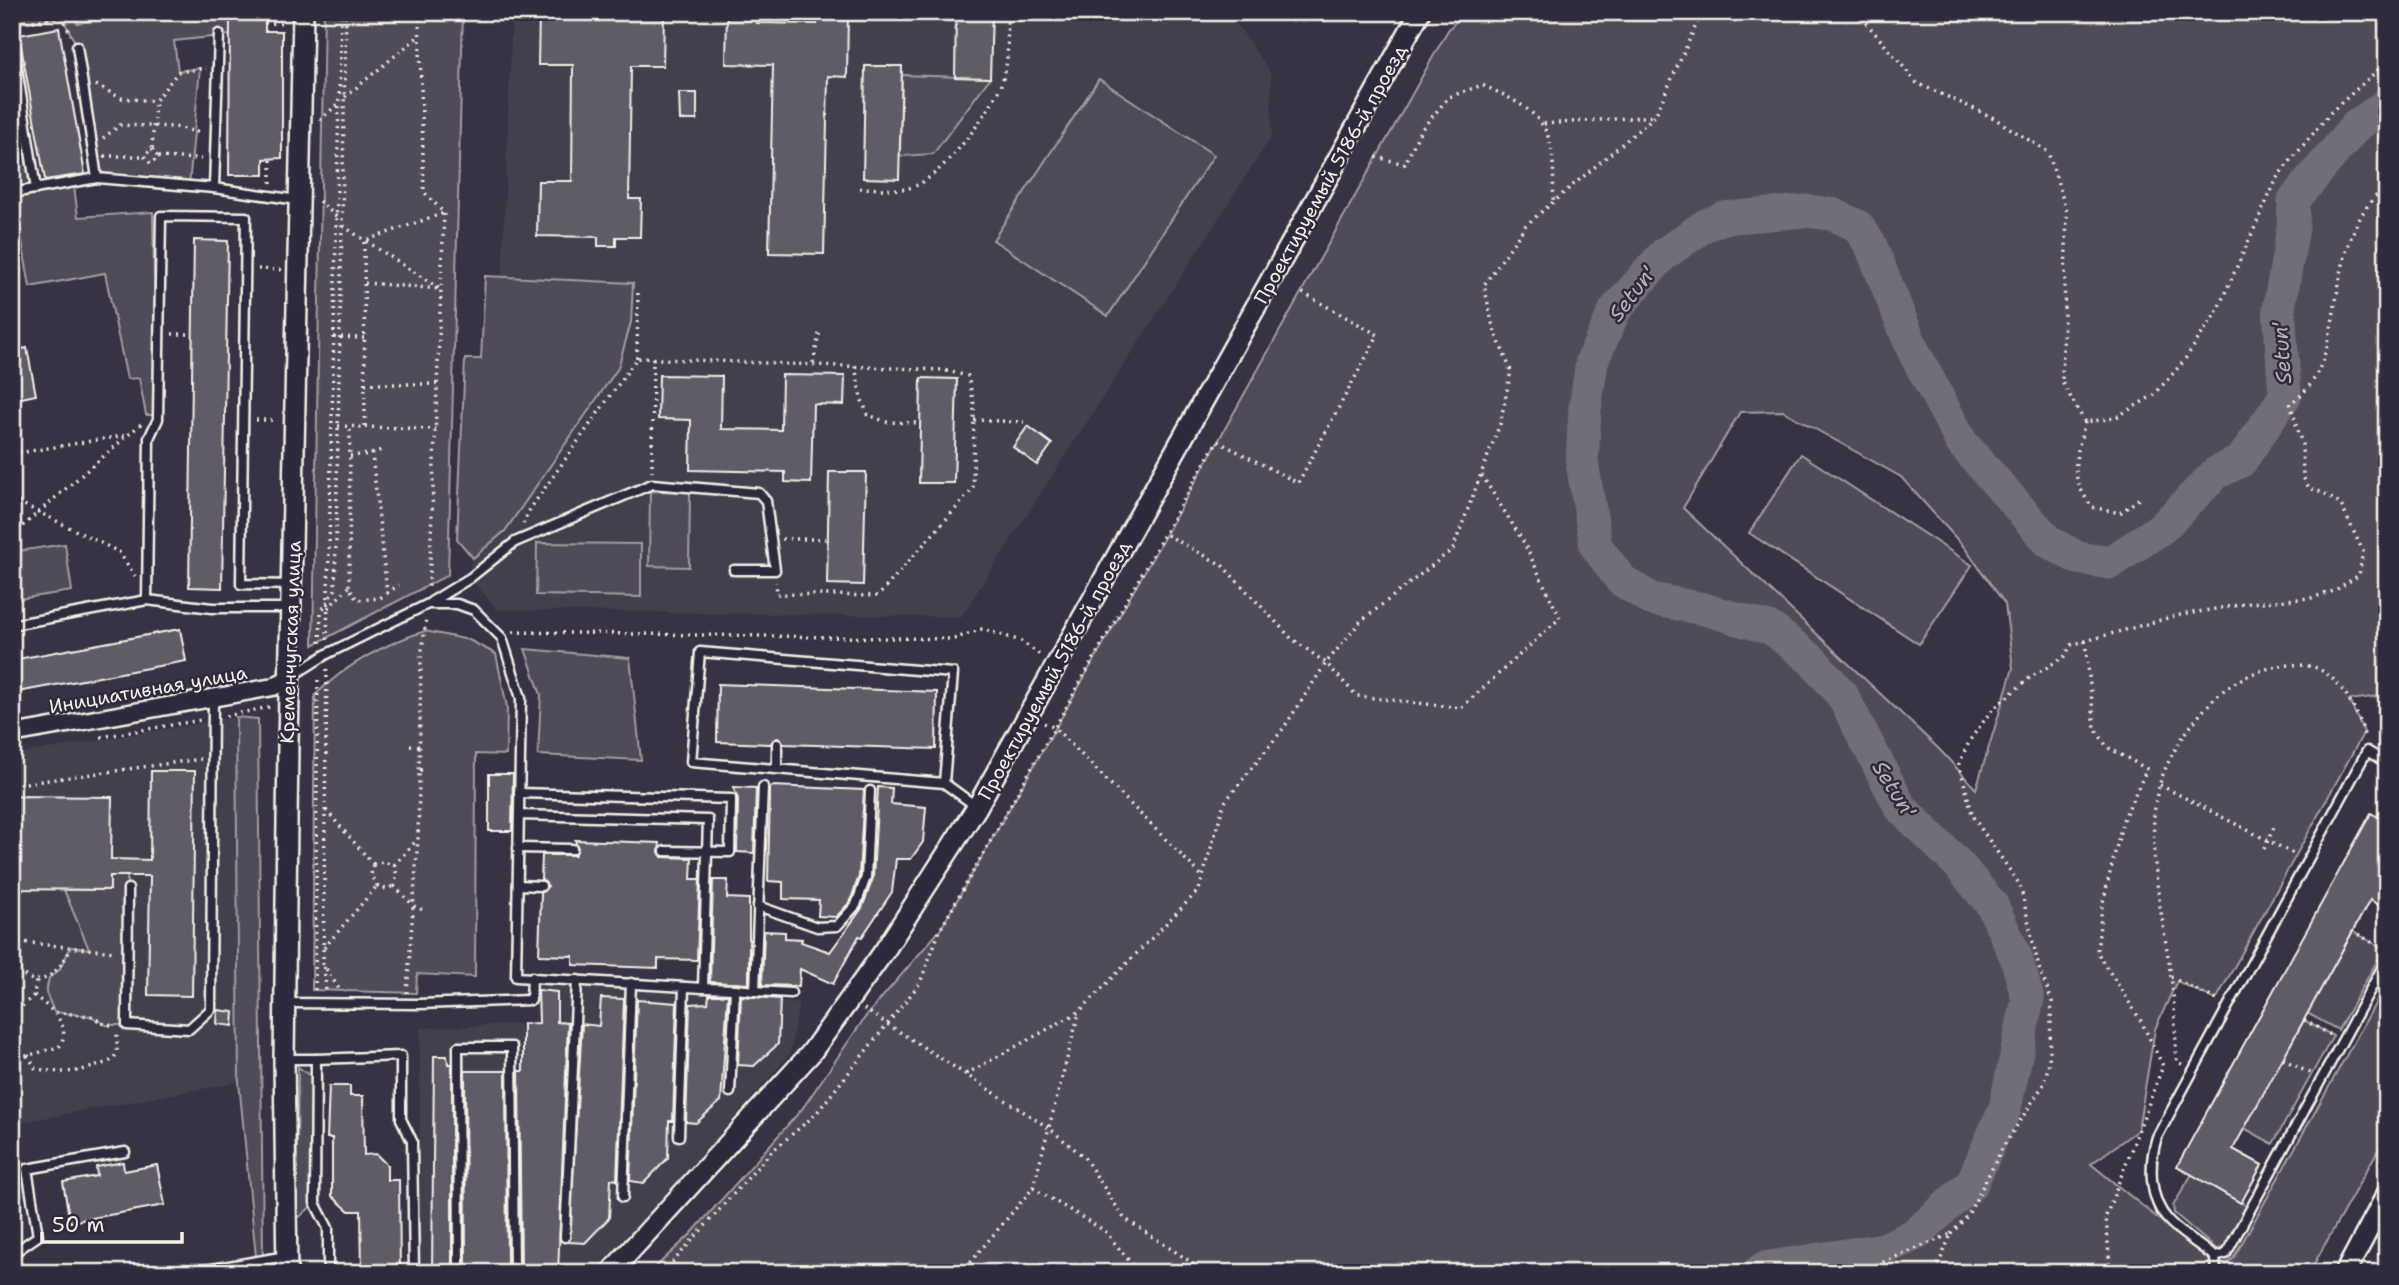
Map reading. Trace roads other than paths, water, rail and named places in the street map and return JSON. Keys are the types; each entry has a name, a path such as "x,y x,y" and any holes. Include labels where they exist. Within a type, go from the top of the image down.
{"street":[{"name":"Кременчугская улица","path":"287,1264 284,1059 289,678 310,201 303,12"},
{"name":"Проектируемый 5186-й проезд","path":"610,1273 811,1053 850,1001 977,807 1420,12"},
{"name":"Инициативная улица","path":"12,734 272,687 289,678"},
{"path":"2345,1273 2382,1214 2387,1194"}],"lane":[{"path":"214,188 219,34"},
{"path":"12,43 36,189"},
{"path":"78,46 97,178"},
{"path":"12,193 97,178 214,188 310,201"},
{"path":"147,600 149,438 158,419 161,216 246,217 240,584 292,585"},
{"path":"289,678 320,661 327,654 428,604 470,578 515,542 652,484 759,493 766,501 775,570 734,570"},
{"path":"12,625 147,600 212,608 291,608"},
{"path":"428,604 457,604 474,610 502,638 521,698 516,977 791,993"},
{"path":"944,783 953,673 700,652 691,762 944,783 977,807"},
{"path":"128,889 127,1025 189,1030 211,1009 213,698"},
{"path":"777,744 777,769"},
{"path":"2216,1273 2215,1257 2166,1219 2154,1190 2150,1160 2157,1137 2367,751 2387,763"},
{"path":"755,991 763,787"},
{"path":"758,906 817,927 837,926 856,905 866,877 870,791"},
{"path":"519,793 731,799 730,852 665,851"},
{"path":"519,815 708,820 704,988"},
{"path":"518,848 572,849"},
{"path":"518,885 541,886"},
{"path":"2215,1257 2226,1254 2387,960"},
{"path":"285,1003 531,1000 532,977"},
{"path":"565,1237 577,980"},
{"path":"623,1197 631,984"},
{"path":"679,1136 684,986"},
{"path":"730,1092 736,989"},
{"path":"459,1273 458,1047 512,1047 514,1273"},
{"path":"284,1059 401,1056 401,1119 412,1141 414,1273"},
{"path":"316,1059 315,1203 328,1228 328,1273"},
{"path":"12,1254 38,1236 27,1169 125,1152"},
{"path":"189,1273 287,1264"}],"waterway":[{"name":"Setun'","path":"1757,1273 1764,1268 1884,1249 1916,1234 1972,1183 2005,1108 2028,999 2016,957 1992,905 1958,864 1901,808 1842,695 1812,660 1772,629 1704,609 1651,599 1621,580 1596,546 1582,462 1585,409 1592,361 1615,310 1663,255 1704,226 1723,218 1806,211 1832,214 1858,226 1871,246 1913,350 1962,443 2049,542 2078,558 2110,563 2163,527 2216,473 2241,461 2285,396 2279,308 2293,228 2294,200 2356,126 2387,104"}]}
